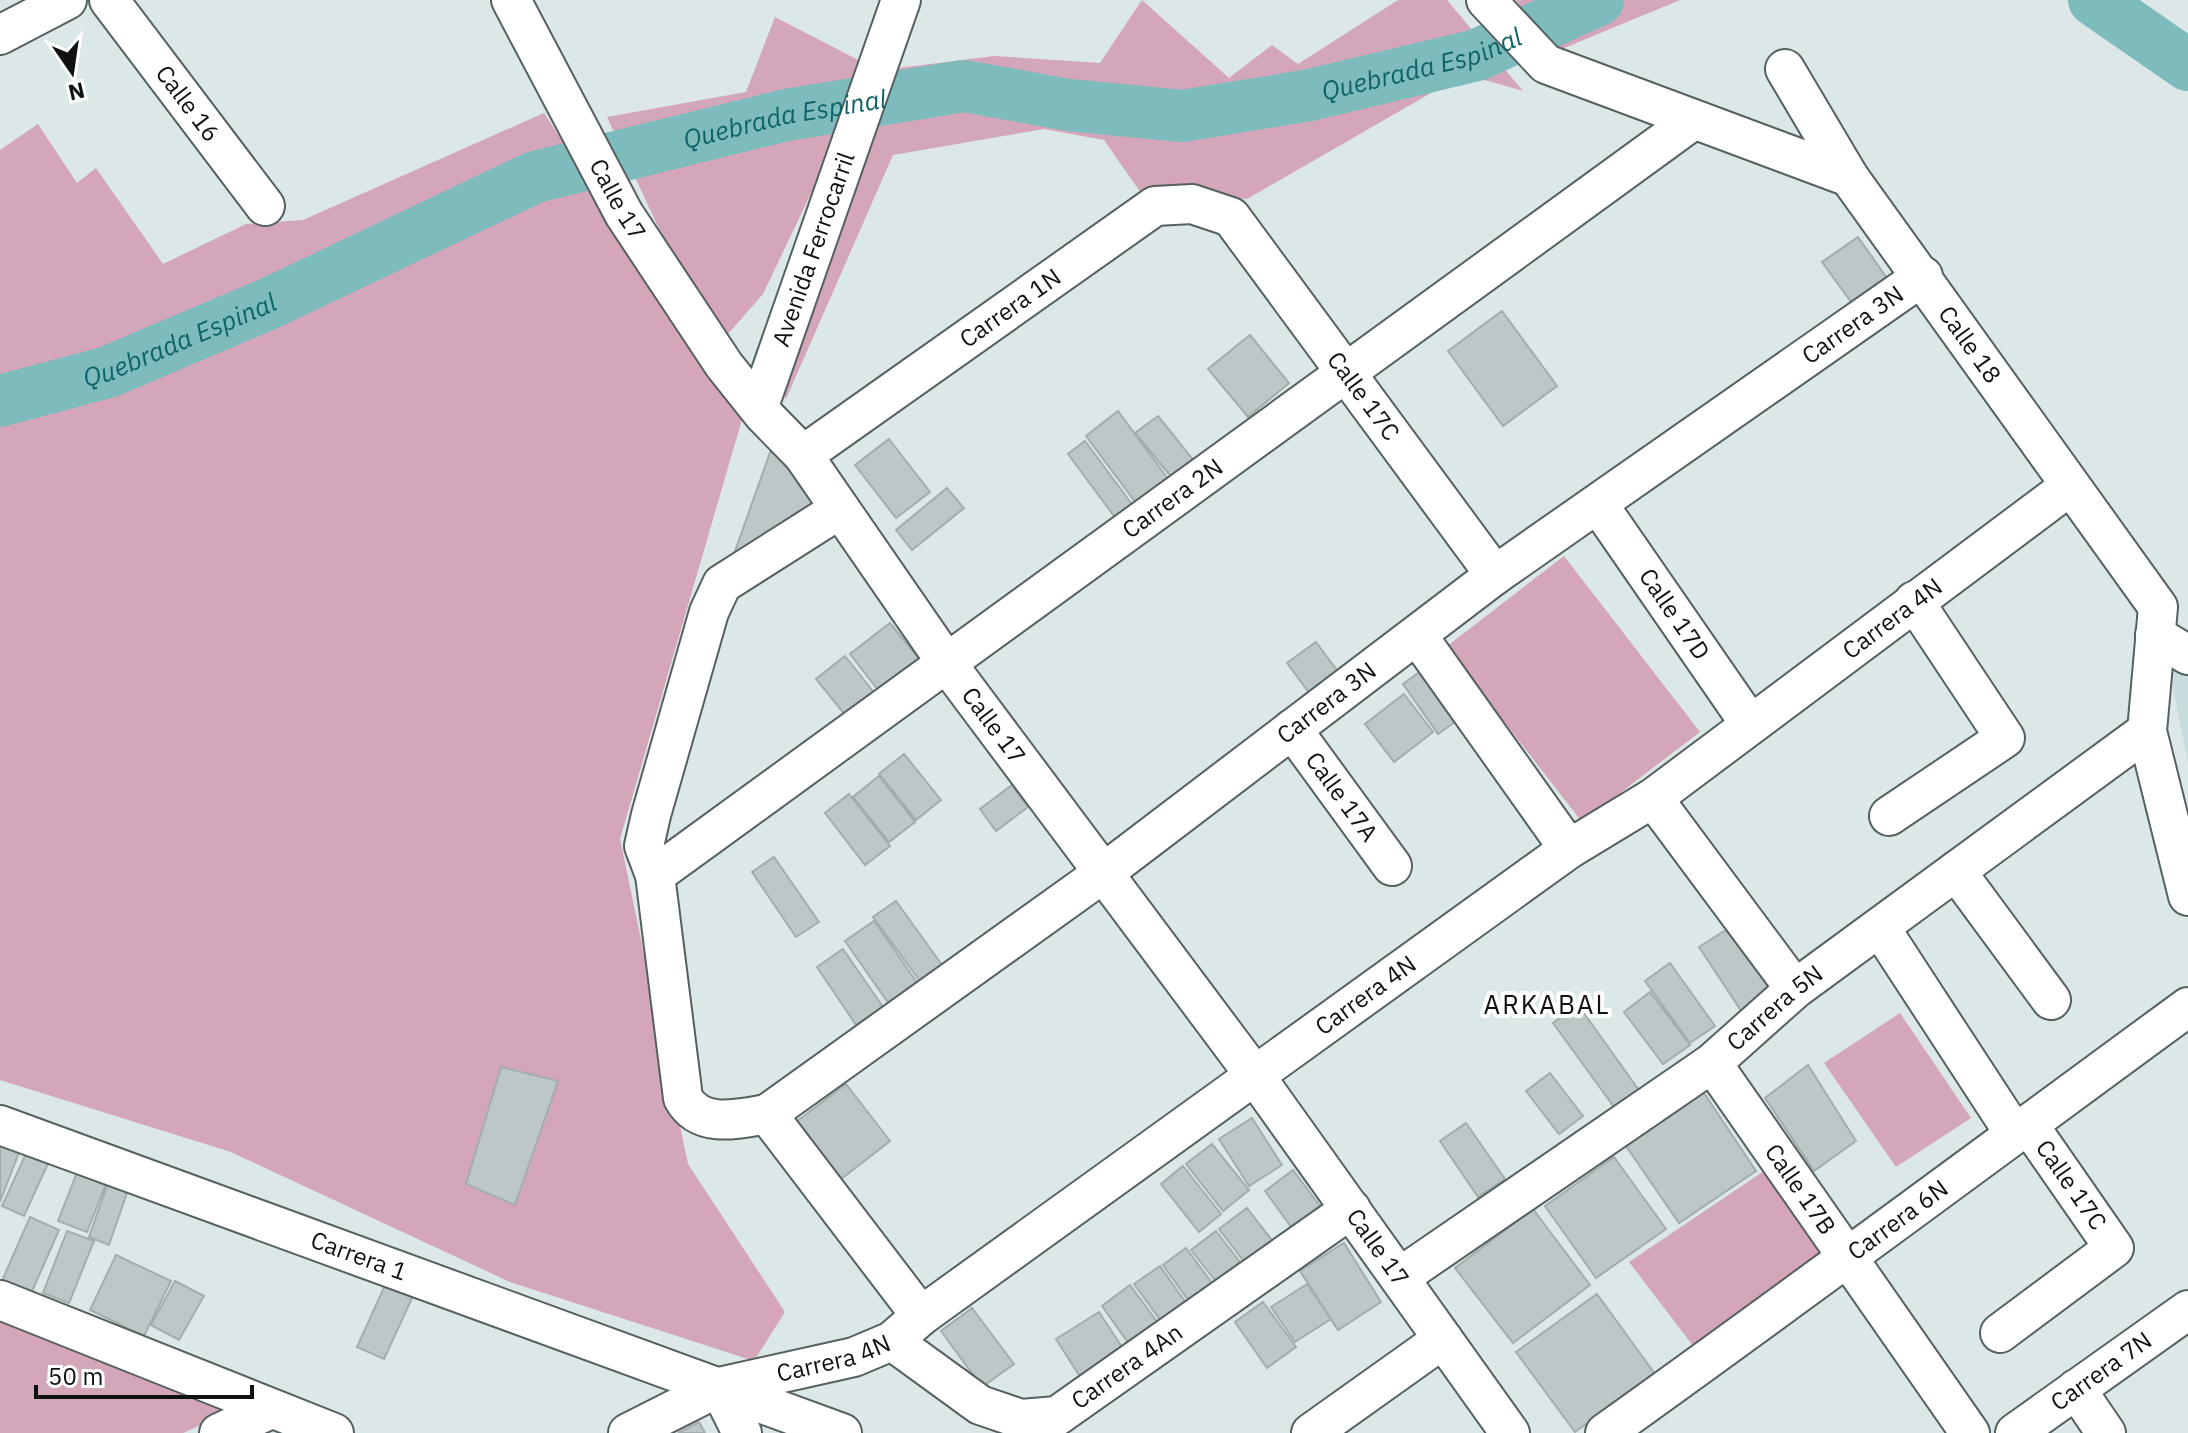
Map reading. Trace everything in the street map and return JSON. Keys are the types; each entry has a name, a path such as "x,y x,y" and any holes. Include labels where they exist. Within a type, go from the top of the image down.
{"street":[{"path":"0,35 67,0"},
{"name":"Calle 16","path":"109,0 265,206"},
{"name":"Calle 17","path":"511,0 624,214 724,365 803,455 948,665 1253,1073 1510,1433"},
{"name":"Avenida Ferrocarril","path":"759,406 901,0"},
{"path":"1488,2 1546,64 1849,177"},
{"name":"Calle 18","path":"1785,69 1849,177 2167,618"},
{"name":"Carrera 2N","path":"655,875 948,665 1692,121"},
{"name":"Carrera 1N","path":"803,455 1155,206 1192,204 1231,217"},
{"name":"Calle 17C","path":"1231,217 1495,575"},
{"name":"Carrera 3N","path":"655,875 683,1098 689,1110 704,1117 728,1120 767,1114 1102,874 1495,575 1923,276"},
{"name":"Carrera 4N","path":"628,1433 719,1387 854,1357 892,1341 921,1316 1253,1073 1569,849 1653,798 2070,486"},
{"name":"Calle 17D","path":"1598,504 1750,724"},
{"path":"655,875 644,846 651,815 709,612 722,584 840,509"},
{"path":"1889,816 2005,738 1914,601"},
{"path":"2167,618 2188,655"},
{"path":"2167,618 2147,731 2188,896"},
{"path":"1417,635 1569,849"},
{"name":"Calle 17A","path":"1292,729 1392,866"},
{"name":"Carrera 5N","path":"1400,1277 1712,1063 1795,989 1881,929 2147,731"},
{"path":"1653,798 1795,989"},
{"path":"1956,871 2051,1000"},
{"name":"Calle 17C","path":"1881,929 2021,1128 2114,1248 2000,1333"},
{"name":"Carrera 6N","path":"1605,1433 1848,1260 2021,1128 2188,1007"},
{"name":"Calle 17B","path":"1712,1063 1970,1433"},
{"path":"767,1114 921,1316"},
{"name":"Carrera 1","path":"0,1125 842,1433"},
{"name":"Carrera 4An","path":"892,1341 980,1405 1021,1419 1057,1416 1351,1209"},
{"path":"0,1300 269,1410 334,1433"},
{"name":"Carrera 7N","path":"2015,1433 2188,1310"},
{"path":"1311,1433 1443,1339"},
{"path":"719,1387 742,1433"},
{"path":"2076,1389 2106,1433"},
{"path":"219,1433 269,1410"}],"shaded area":[{"path":"1142,0 1229,78 1272,45 1298,64 1398,0 1447,0 1523,91 1464,74 1247,199 1141,193 1104,140 1044,129 893,155 786,399 777,384 898,68 994,56 1100,63"},
{"path":"1516,0 1680,0 1557,51"},
{"path":"775,17 860,61 846,120 763,294 721,342 660,231 607,117 746,92"},
{"path":"544,113 743,416 620,839 688,1164 785,1312 754,1361 510,1282 231,1152 0,1080 0,150 38,124 77,183 96,168 163,264 246,224 303,220"},
{"path":"1564,556 1700,732 1582,822 1446,647"},
{"path":"2160,622 2188,628 2188,763"},
{"path":"1900,1013 1971,1118 1896,1167 1824,1063"},
{"path":"1767,1169 1829,1254 1694,1347 1629,1262"},
{"path":"0,1310 248,1404 183,1433 0,1433"}],"building":[{"path":"1858,237 1889,281 1854,306 1822,262"},
{"path":"1502,311 1557,386 1503,426 1448,351"},
{"path":"1250,335 1289,383 1248,417 1208,369"},
{"path":"1118,411 1174,487 1142,511 1086,436"},
{"path":"1158,416 1195,462 1173,479 1135,433"},
{"path":"889,439 930,492 896,518 855,465"},
{"path":"1085,441 1134,507 1117,520 1068,454"},
{"path":"773,444 822,511 733,557"},
{"path":"947,488 964,508 912,550 896,530"},
{"path":"890,623 924,665 883,696 850,654"},
{"path":"1316,642 1339,673 1310,694 1287,663"},
{"path":"845,656 879,699 850,721 816,679"},
{"path":"1428,666 1463,716 1438,734 1403,684"},
{"path":"1404,694 1433,732 1394,762 1365,724"},
{"path":"904,754 941,800 916,820 879,774"},
{"path":"879,776 915,822 889,842 853,797"},
{"path":"1012,785 1028,807 996,831 980,809"},
{"path":"849,794 890,846 865,865 825,813"},
{"path":"774,857 819,922 796,937 752,872"},
{"path":"896,901 942,965 920,981 873,917"},
{"path":"874,921 918,984 889,1004 845,941"},
{"path":"1732,926 1775,990 1742,1012 1699,947"},
{"path":"843,949 883,1007 856,1025 817,967"},
{"path":"1670,963 1715,1026 1690,1043 1645,981"},
{"path":"1650,992 1690,1045 1663,1064 1624,1012"},
{"path":"1578,1005 1641,1093 1617,1111 1553,1023"},
{"path":"1808,1065 1856,1141 1814,1171 1765,1098"},
{"path":"501,1067 558,1081 515,1205 466,1184"},
{"path":"1550,1073 1583,1116 1559,1134 1526,1091"},
{"path":"846,1084 890,1141 836,1183 792,1125"},
{"path":"1704,1093 1756,1171 1679,1223 1626,1146"},
{"path":"1252,1118 1282,1165 1249,1186 1219,1139"},
{"path":"1466,1123 1505,1179 1478,1197 1440,1141"},
{"path":"0,1139 21,1147 0,1202"},
{"path":"1212,1144 1249,1190 1223,1211 1186,1164"},
{"path":"29,1147 51,1157 24,1216 2,1206"},
{"path":"1614,1157 1666,1229 1596,1278 1545,1206"},
{"path":"1183,1166 1221,1214 1199,1232 1161,1184"},
{"path":"78,1170 107,1181 87,1232 58,1221"},
{"path":"1293,1170 1326,1214 1297,1235 1265,1191"},
{"path":"108,1183 128,1190 109,1245 89,1237"},
{"path":"1247,1208 1277,1247 1249,1268 1219,1229"},
{"path":"1533,1209 1590,1285 1513,1343 1455,1268"},
{"path":"30,1217 59,1230 30,1296 1,1283"},
{"path":"67,1231 94,1241 69,1303 43,1293"},
{"path":"1216,1231 1246,1270 1222,1289 1191,1250"},
{"path":"1344,1243 1381,1302 1338,1330 1300,1271"},
{"path":"1186,1248 1215,1287 1191,1304 1163,1265"},
{"path":"116,1255 171,1281 144,1336 90,1310"},
{"path":"1160,1266 1186,1303 1161,1321 1134,1284"},
{"path":"175,1281 204,1296 179,1340 151,1325"},
{"path":"386,1283 413,1296 384,1359 357,1347"},
{"path":"1307,1284 1331,1319 1295,1342 1271,1307"},
{"path":"1130,1285 1158,1323 1129,1344 1102,1306"},
{"path":"1597,1294 1655,1374 1575,1432 1516,1352"},
{"path":"1263,1302 1296,1347 1267,1368 1235,1322"},
{"path":"972,1308 1014,1364 982,1387 941,1331"},
{"path":"1099,1312 1124,1350 1081,1378 1056,1339"},
{"path":"699,1422 705,1433 678,1433"}],"waterway":[{"name":"Quebrada Espinal","path":"0,401 108,372 268,304 535,177 786,115 964,86 1069,105 1182,116 1310,95 1477,55 1598,0"},
{"name":"Quebrada Espinal","path":"2094,0 2188,65"}],"district":[{"name":"ARKABAL","path":"1547,1005"}]}
